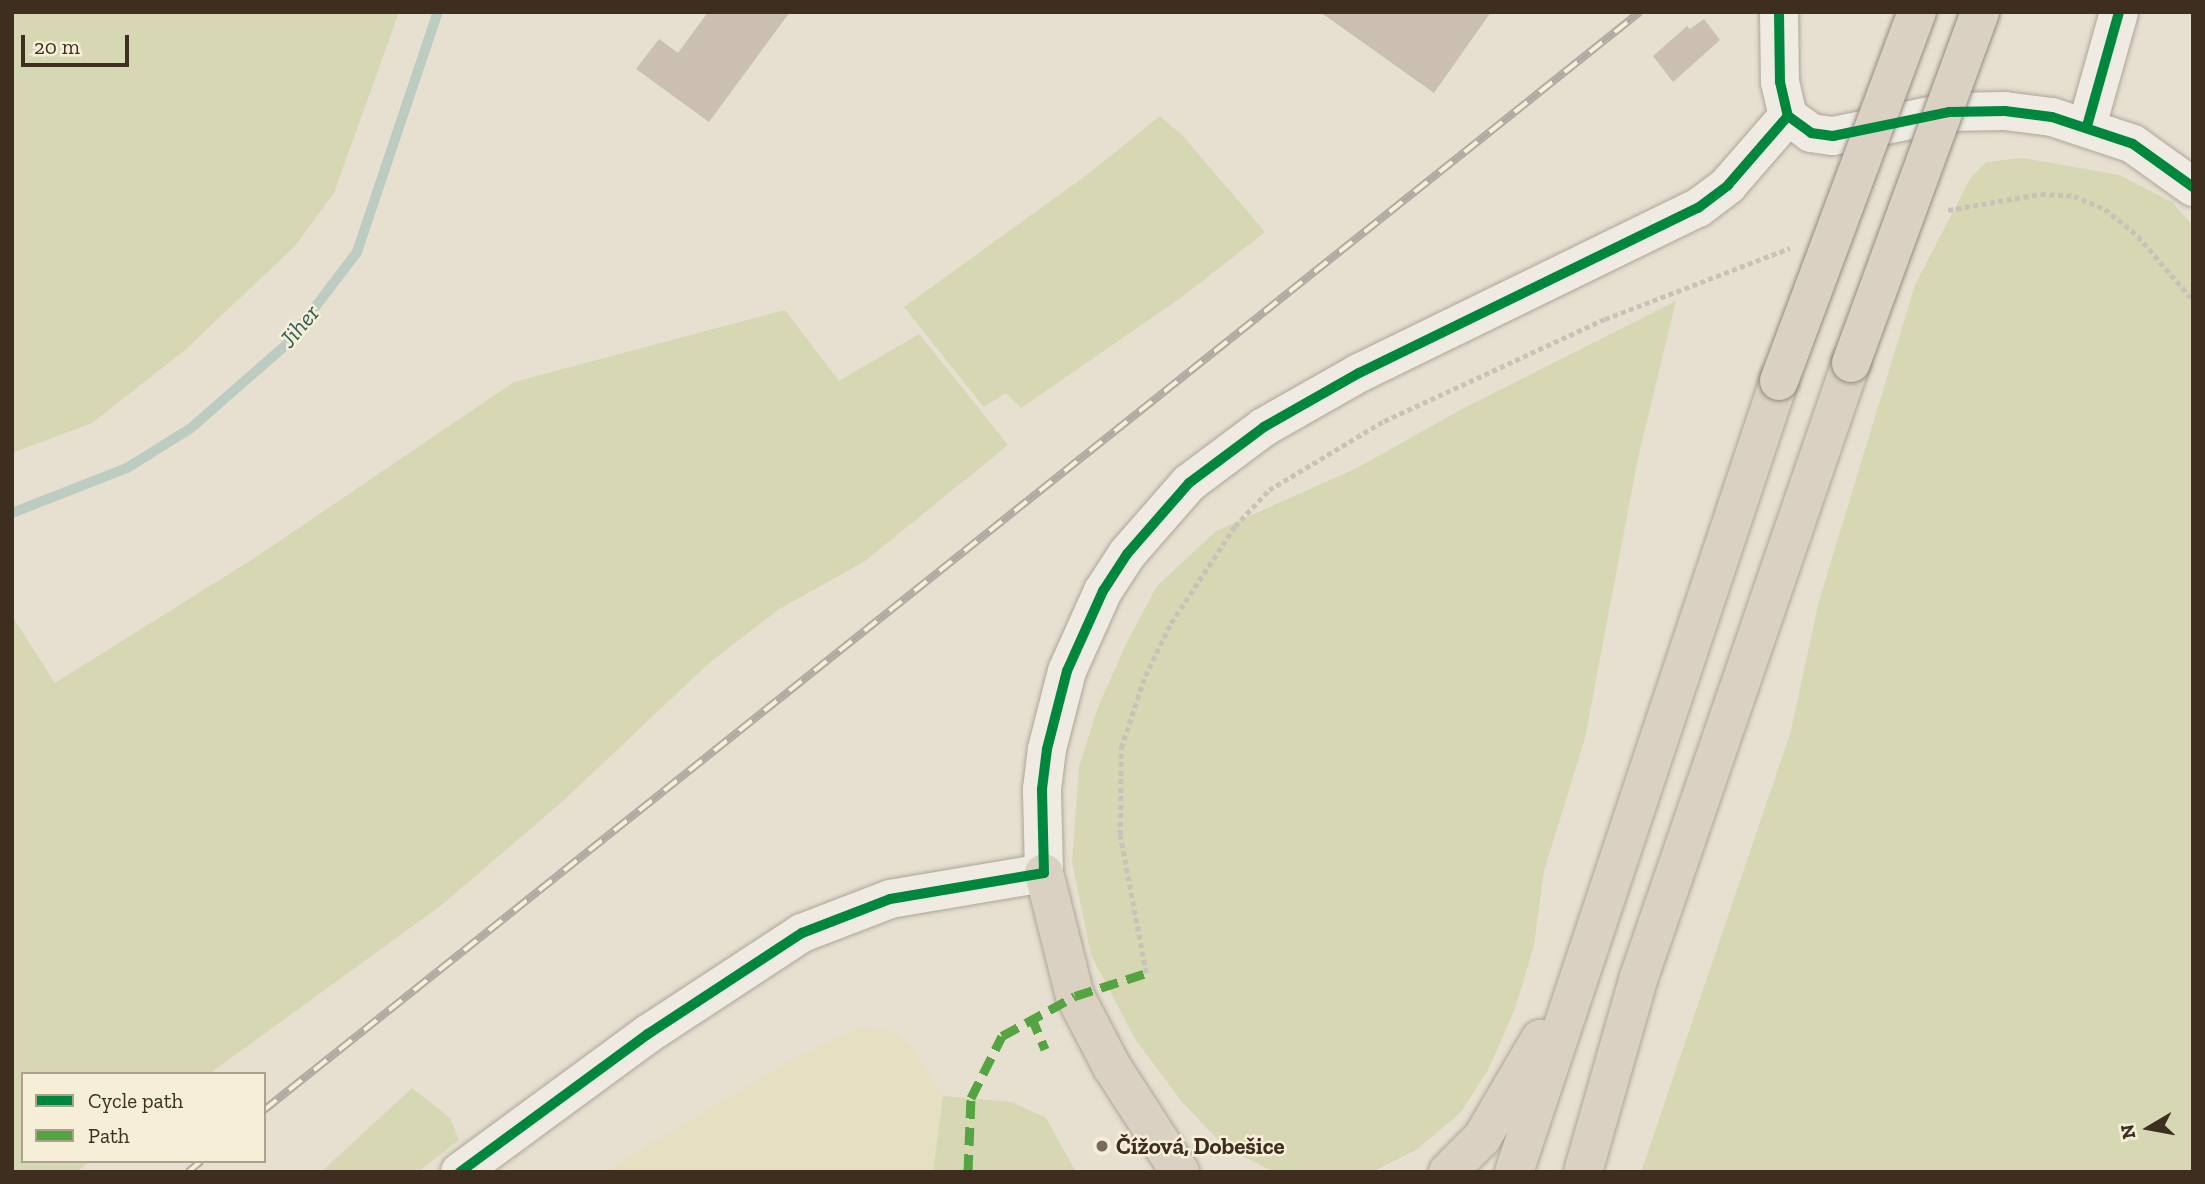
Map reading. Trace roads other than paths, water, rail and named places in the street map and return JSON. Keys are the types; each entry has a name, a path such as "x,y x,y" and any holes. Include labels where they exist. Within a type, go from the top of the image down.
{"highway":[{"path":"1514,1172 1578,973 1779,381 1917,12"},
{"path":"1585,1167 1638,980 1851,363 1980,12"},
{"path":"1044,873 1075,996 1143,1118 1180,1172"},
{"path":"1448,1172 1482,1138 1578,973"},
{"path":"1143,1118 1208,1172"}],"street":[{"path":"1779,12 1780,82 1788,116 1811,133 1833,136 1949,112 2004,111 2087,126 2133,144 2193,187"},
{"path":"2087,126 2119,12"},
{"path":"460,1172 648,1034 802,933 853,911 929,889 1044,873 1042,789 1050,736 1067,671 1103,591 1127,554 1189,483 1264,427 1359,373 1698,208 1728,185 1788,116"}],"waterway":[{"name":"Jiher","path":"12,513 127,468 191,428 287,344 357,252 438,12"}],"railway":[{"path":"266,1108 1640,12"},
{"path":"188,1172 199,1163"}],"place":[{"name":"Čížová, Dobešice","path":"1102,1146"}]}
